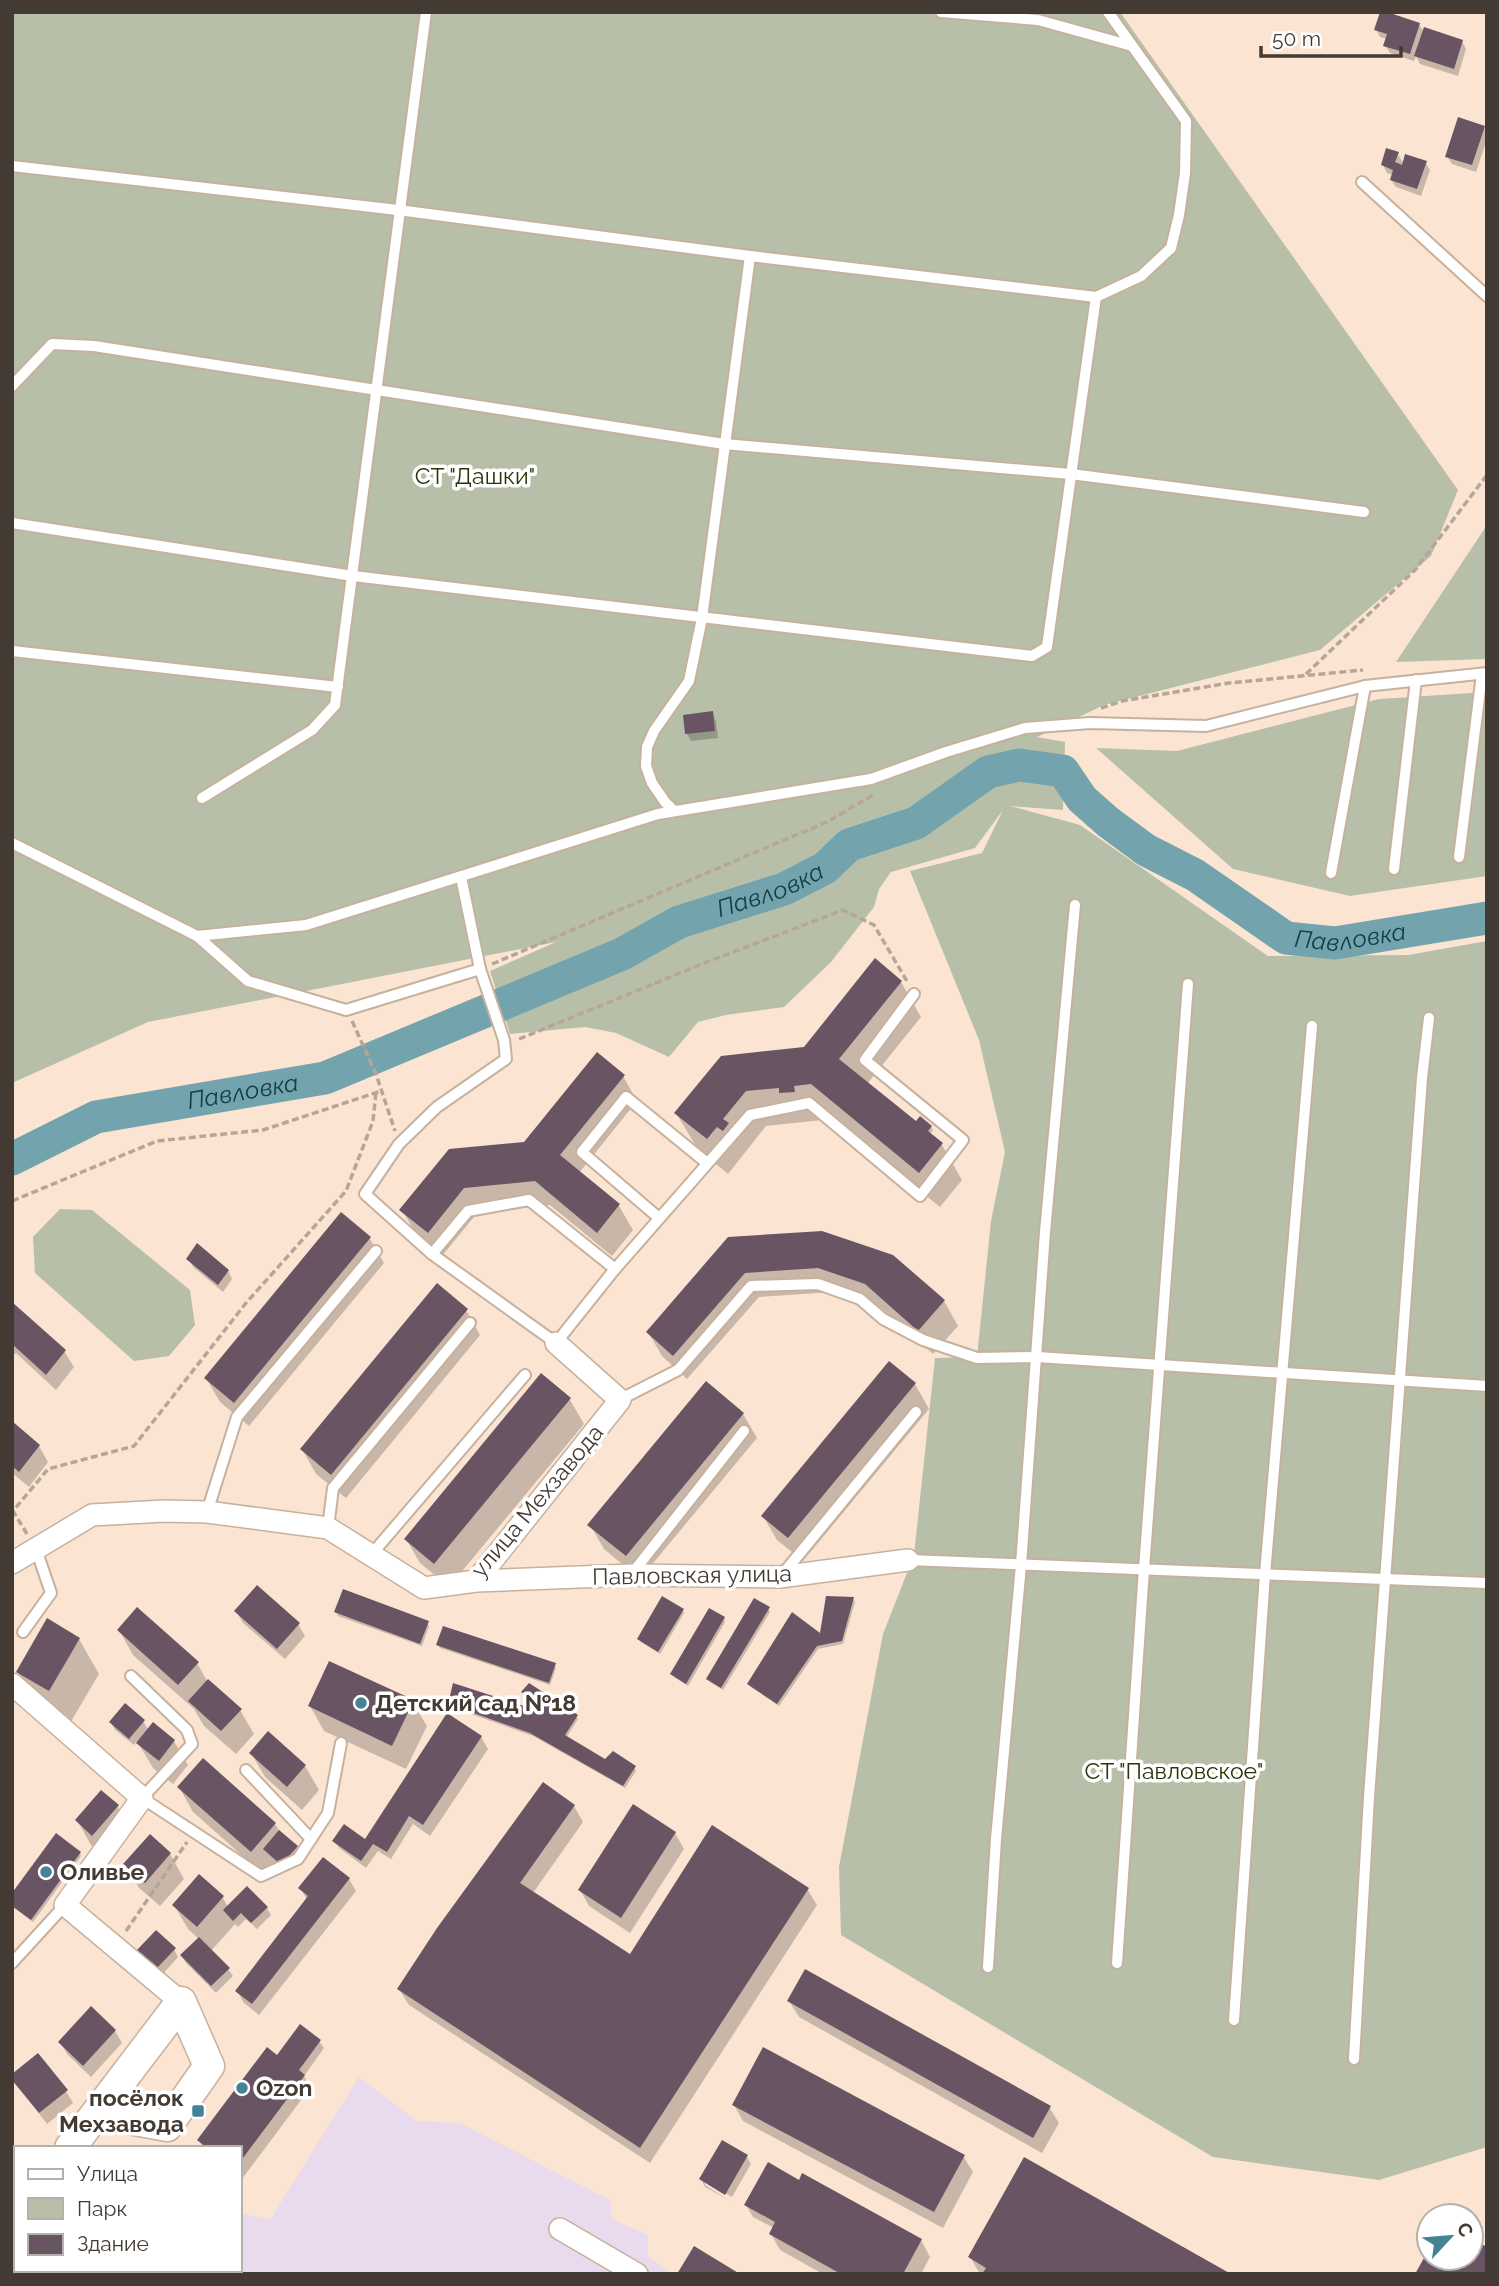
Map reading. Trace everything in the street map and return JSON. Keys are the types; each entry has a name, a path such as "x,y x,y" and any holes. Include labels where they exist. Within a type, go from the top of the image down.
{"street":[{"path":"556,1343 620,1400"},
{"name":"улица Мехзавода","path":"12,1563 92,1515 164,1511 207,1512 328,1528 424,1588 476,1581 620,1400"},
{"name":"Павловская улица","path":"476,1581 631,1575 780,1577 908,1560"},
{"path":"12,1684 142,1798 65,1905 181,2002 209,2066 167,2126 97,2113"},
{"path":"72,2146 181,2002"},
{"path":"559,2229 637,2274"}],"lane":[{"path":"202,798 312,730 335,705 426,12"},
{"path":"941,12 1038,20 1132,46"},
{"path":"12,166 398,210 750,256 1096,297 1141,276 1171,248 1185,173 1186,121 1108,12"},
{"path":"1362,182 1487,296"},
{"path":"674,811 665,803 652,783 646,766 648,747 654,731 689,681 702,618 750,256"},
{"path":"12,523 353,576 1032,656 1047,647 1096,297"},
{"path":"12,386 52,344 94,346 724,444 1071,474 1364,512"},
{"path":"12,651 338,687"},
{"path":"197,936 306,925 658,814 871,779 1025,728 1090,723 1206,726 1365,686 1484,673 1459,857"},
{"path":"1394,869 1416,680"},
{"path":"1331,873 1365,686"},
{"path":"12,843 197,936 248,981 346,1010 480,969"},
{"path":"461,877 480,969 504,1042 506,1059 437,1107 399,1144 365,1194 432,1254 556,1343 615,1269 750,1115 808,1103 920,1196 963,1140 865,1060 914,994"},
{"path":"988,1967 1045,1232 1075,905"},
{"path":"1117,1963 1188,984"},
{"path":"1354,2059 1369,1797 1422,1078 1429,1018"},
{"path":"1234,2020 1265,1574 1312,1026"},
{"path":"659,1218 582,1152 626,1097 707,1163"},
{"path":"432,1254 468,1211 529,1200 615,1269"},
{"path":"207,1512 237,1417 376,1251"},
{"path":"620,1400 678,1370 751,1286 818,1284 860,1300 883,1320 923,1340 977,1358 1037,1357 1487,1386"},
{"path":"328,1528 333,1488 470,1323"},
{"path":"371,1555 525,1375"},
{"path":"780,1577 916,1412"},
{"path":"631,1575 744,1431"},
{"path":"23,1632 51,1592 36,1549"},
{"path":"908,1560 1487,1583"},
{"path":"131,1676 187,1730 192,1744 142,1798 261,1876 298,1859 328,1813 341,1743"},
{"path":"246,1770 311,1839"},
{"path":"12,1963 65,1905"}],"path":[{"path":"1304,676 1415,570 1487,475"},
{"path":"1099,709 1122,701 1229,683 1370,670"},
{"path":"480,969 827,822 875,794"},
{"path":"504,1042 843,910 874,925 914,994"},
{"path":"359,1034 376,1074 379,1091 399,1144"},
{"path":"12,1201 157,1141 263,1130 379,1091"},
{"path":"36,1549 13,1511 48,1469 134,1446 246,1303 346,1191 373,1121 379,1091"},
{"path":"115,1947 195,1832"}],"shaded area":[{"path":"359,2077 417,2121 460,2123 610,2200 612,2219 648,2235 648,2256 671,2274 51,2274 242,2272 242,2213 270,2220"}],"green space":[{"path":"12,12 1120,12 1458,490 1431,556 1320,650 1104,705 1037,737 1065,742 1063,810 1011,806 1080,825 1268,956 1408,955 1487,941 1487,2147 1379,2180 1213,2157 841,1935 839,1867 883,1634 914,1555 935,1358 977,1357 991,1221 1005,1152 979,1040 910,871 982,853 1003,810 975,848 891,872 879,889 874,907 831,962 784,1007 698,1022 669,1057 616,1033 585,1027 510,1034 490,971 556,942 148,1022 12,1083"},
{"path":"1487,525 1487,659 1396,662"},
{"path":"1487,692 1487,876 1350,896 1233,869 1096,748 1177,751 1379,699"},
{"path":"60,1209 92,1210 190,1290 195,1325 169,1356 134,1361 35,1273 33,1237"}],"building":[{"path":"1380,12 1420,23 1410,54 1383,46 1387,34 1374,30"},
{"path":"1424,27 1463,40 1454,69 1414,56"},
{"path":"1458,117 1485,126 1472,165 1445,157"},
{"path":"1386,148 1399,152 1395,162 1402,165 1405,154 1427,161 1417,189 1390,180 1393,170 1381,165"},
{"path":"713,711 715,731 685,734 683,715"},
{"path":"875,958 902,981 839,1059 916,1121 920,1116 932,1126 928,1131 943,1143 919,1173 811,1084 794,1086 795,1092 779,1093 779,1088 746,1091 723,1119 729,1123 723,1131 717,1127 707,1139 674,1113 721,1056 804,1047"},
{"path":"597,1052 625,1075 560,1155 620,1204 597,1233 535,1181 464,1188 428,1233 399,1210 449,1149 524,1142"},
{"path":"341,1212 371,1237 234,1403 204,1378"},
{"path":"822,1231 893,1255 945,1300 918,1331 865,1284 818,1268 745,1273 673,1356 646,1332 728,1237"},
{"path":"197,1243 229,1270 218,1285 186,1259"},
{"path":"437,1283 468,1309 331,1475 300,1449"},
{"path":"12,1302 66,1350 46,1375 12,1344"},
{"path":"889,1361 916,1383 788,1538 761,1516"},
{"path":"541,1373 571,1398 434,1564 404,1539"},
{"path":"706,1381 744,1413 626,1556 587,1525"},
{"path":"12,1421 40,1445 19,1472 12,1466"},
{"path":"257,1585 300,1623 277,1649 234,1611"},
{"path":"343,1589 429,1621 420,1644 334,1612"},
{"path":"662,1596 684,1609 658,1652 637,1639"},
{"path":"826,1596 854,1597 842,1641 817,1646 777,1704 747,1684 792,1612 820,1633"},
{"path":"754,1598 770,1607 721,1688 706,1679"},
{"path":"137,1607 199,1662 178,1685 117,1630"},
{"path":"709,1608 725,1617 686,1684 670,1674"},
{"path":"47,1618 80,1638 49,1691 16,1672"},
{"path":"443,1626 556,1663 549,1683 436,1645"},
{"name":"Детский сад №18","path":"329,1661 414,1700 392,1746 308,1706"},
{"path":"208,1679 242,1709 221,1731 188,1701"},
{"path":"453,1683 527,1707 533,1698 521,1692 529,1683 578,1715 565,1735 605,1759 613,1751 636,1766 623,1786 530,1733 448,1704"},
{"path":"125,1703 145,1720 129,1739 109,1722"},
{"path":"447,1713 482,1736 423,1825 409,1816 387,1852 373,1844 361,1861 332,1841 344,1824 365,1839"},
{"path":"153,1722 175,1740 159,1761 136,1743"},
{"path":"268,1731 306,1765 287,1787 249,1753"},
{"path":"203,1758 276,1823 251,1852 177,1787"},
{"path":"543,1782 575,1805 520,1883 630,1954 712,1825 809,1888 640,2148 397,1989 437,1928"},
{"path":"101,1790 119,1805 92,1836 75,1820"},
{"path":"633,1804 676,1832 621,1918 578,1890"},
{"path":"279,1830 298,1846 281,1865 263,1849"},
{"name":"Оливье","path":"56,1833 81,1852 31,1920 12,1906 12,1893"},
{"path":"150,1834 171,1853 145,1883 123,1864"},
{"path":"323,1857 350,1878 252,2004 235,1991 308,1896 298,1888"},
{"path":"199,1874 224,1896 197,1927 172,1905"},
{"path":"247,1886 268,1907 251,1923 241,1913 233,1921 223,1910"},
{"path":"156,1930 176,1948 157,1968 137,1950"},
{"path":"199,1937 230,1968 211,1986 180,1955"},
{"path":"805,1969 1051,2106 1033,2138 787,2001"},
{"path":"91,2006 116,2030 83,2066 58,2042"},
{"path":"300,2024 321,2040 299,2070 305,2075 242,2159 242,2146 204,2146 197,2140 267,2047 277,2055"},
{"path":"763,2047 965,2155 934,2212 732,2105"},
{"path":"38,2053 68,2090 39,2113 12,2080 12,2074"},
{"path":"722,2140 748,2155 725,2195 699,2179"},
{"path":"1024,2157 1231,2274 982,2274 986,2268 968,2257"},
{"path":"768,2162 799,2180 802,2173 922,2239 903,2274 841,2274 769,2234 775,2222 744,2205"},
{"path":"694,2246 740,2274 677,2274"},
{"path":"1485,2246 1487,2247 1487,2274 1415,2274 1485,2272"}],"waterway":[{"name":"Павловка","path":"12,1159 96,1117 325,1078 622,954 679,922 784,889 825,868 849,845 916,823 988,772 1019,765 1063,771 1082,799 1108,822 1146,850 1195,875 1286,938 1335,943 1487,918"}],"place":[{"name":"Детский сад №18","path":"361,1703"},
{"name":"Оливье","path":"46,1872"},
{"name":"Ozon","path":"242,2088"},
{"name":"посёлок Мехзавода","path":"198,2111"}],"park label":[{"name":"СТ \"Дашки\"","path":"475,476"},
{"name":"СТ \"Павловское\"","path":"1174,1771"}]}
